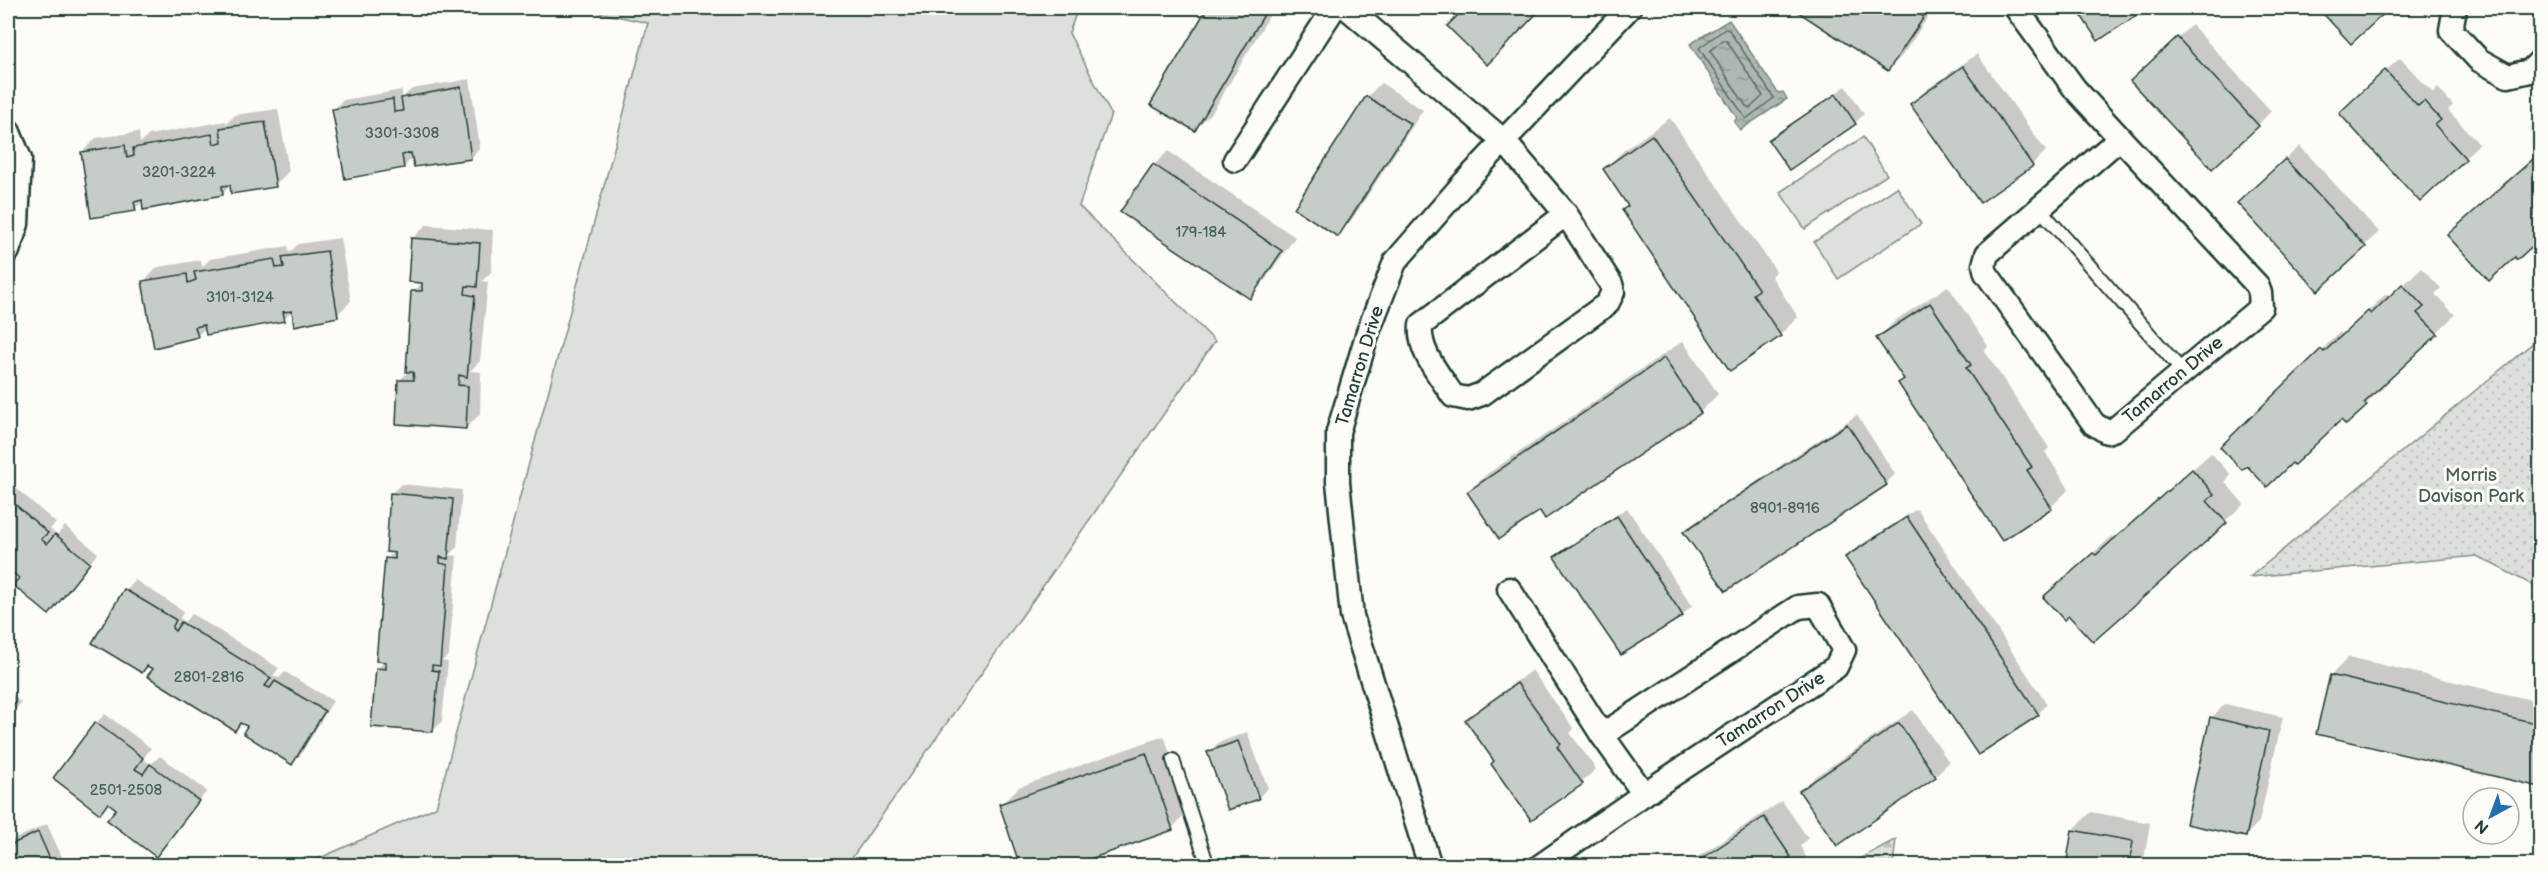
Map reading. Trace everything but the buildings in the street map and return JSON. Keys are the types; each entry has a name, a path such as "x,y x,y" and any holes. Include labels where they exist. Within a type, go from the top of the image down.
{"street":[{"path":"1235,160 1334,8"},
{"path":"1347,8 1504,141 1566,214 1611,284 1613,292 1607,304 1482,394 1467,399 1453,396 1425,352 1421,342 1422,325 1566,214"},
{"name":"Tamarron Drive","path":"1430,866 1352,616 1338,482 1338,432 1368,333 1395,262 1504,141 1629,8"},
{"name":"Tamarron Drive","path":"2016,8 2075,89 2257,285 2260,293 2261,307 2115,429 2107,432 2094,424 1986,273 1984,265 1988,254 2120,138"},
{"path":"2455,8 2451,30 2478,60 2508,76 2530,71 2541,61"},
{"path":"8,130 20,159 17,224 8,251"},
{"path":"1509,589 1602,735 1644,794"},
{"name":"Tamarron Drive","path":"1540,866 1836,667 1844,650 1818,604 1798,607 1602,735"}],"lane":[{"path":"2039,208 2183,372"},
{"path":"1173,760 1208,866"}],"green space":[{"path":"579,8 1078,8 1069,33 1111,114 1079,206 1215,341 847,865 304,865 436,807 648,23"},
{"path":"1863,137 1887,175 1805,229 1780,192"},
{"path":"1897,187 1921,224 1838,279 1814,242"},
{"name":"Morris Davison Park","path":"2540,337 2540,589 2477,556 2250,577"},
{"path":"1896,839 1893,865 1848,865"}],"water":[{"path":"1729,20 1778,93 1783,92 1787,99 1740,130 1734,122 1737,118 1690,44"}]}
